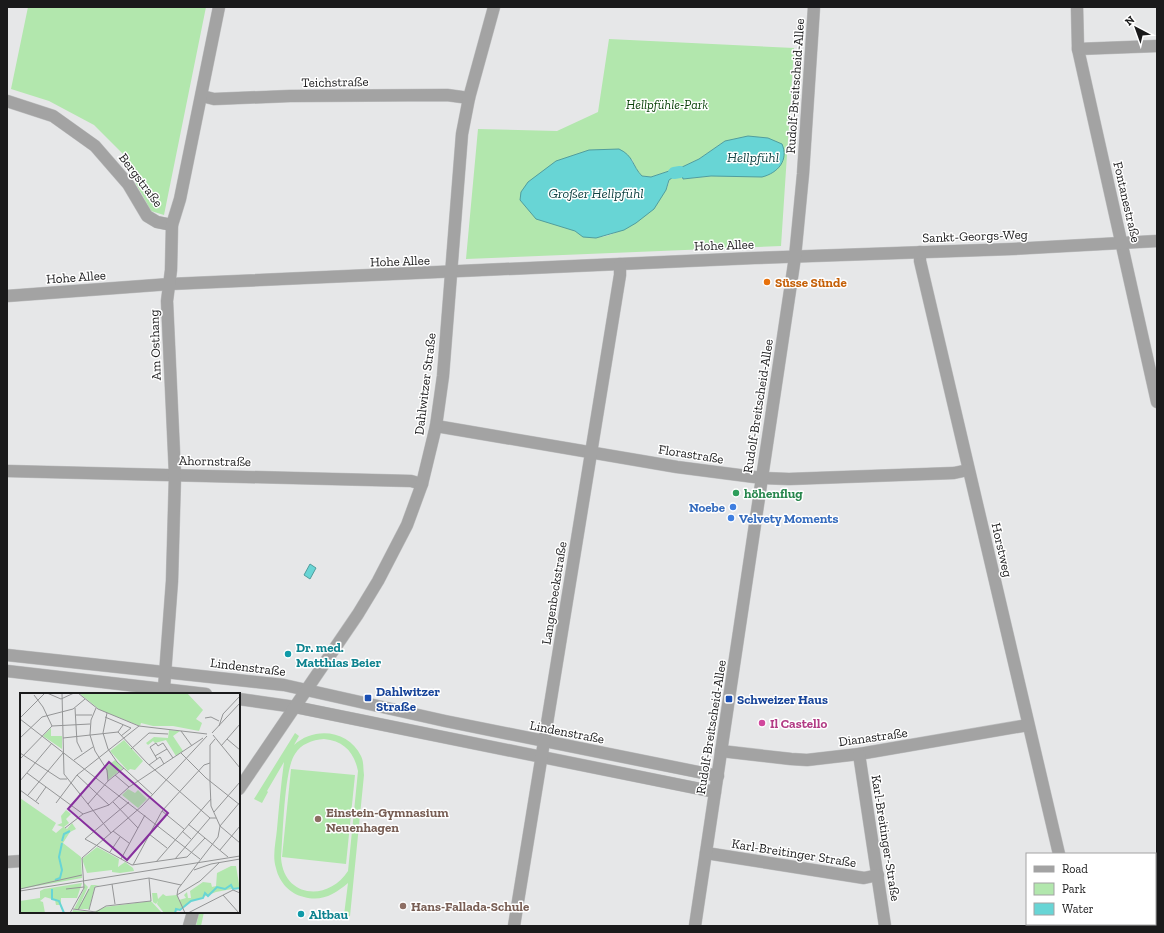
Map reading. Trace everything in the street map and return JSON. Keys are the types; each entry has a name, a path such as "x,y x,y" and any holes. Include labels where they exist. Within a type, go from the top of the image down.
{"street":[{"name":"Am Osthang","path":"164,688 172,581 175,475 167,301 170,284 172,225 180,199 220,7"},
{"name":"Dahlwitzer Straße","path":"240,788 358,614 378,581 407,525 422,484 436,426 443,376 462,134 469,98 494,7"},
{"name":"Rudolf-Breitscheid-Allee","path":"695,926 795,257 804,174 814,7"},
{"name":"Fontanestraße","path":"1077,7 1078,49 1157,402"},
{"path":"1078,49 1157,46"},
{"name":"Teichstraße","path":"202,96 214,99 294,96 446,95 469,98"},
{"name":"Bergstraße","path":"7,101 52,116 95,146 128,184 147,216 157,222 172,225"},
{"name":"Sankt-Georgs-Weg","path":"795,257 1157,241"},
{"name":"Horstweg","path":"920,252 920,261 968,470 1059,853"},
{"name":"Hohe Allee","path":"7,296 170,284 795,257"},
{"name":"Langenbeckstraße","path":"514,926 620,279 620,264"},
{"name":"Florastraße","path":"436,426 677,467 762,478 796,479 954,473 968,470"},
{"name":"Ahornstraße","path":"7,471 411,481 422,484"},
{"name":"Lindenstraße","path":"7,655 278,684 544,742 718,776"},
{"path":"7,671 199,693"},
{"path":"240,699 295,707 715,792"},
{"name":"Dianastraße","path":"722,751 807,760 859,754 1028,725"},
{"name":"Karl-Breitinger-Straße","path":"859,754 885,926"},
{"name":"Karl-Breitinger Straße","path":"706,853 864,878 878,875"},
{"path":"7,862 20,861"},
{"path":"190,926 193,913"}],"green space":[{"path":"28,7 206,7 164,215 151,211 125,164 126,157 94,125 49,101 11,89"},
{"name":"Hellpfühle-Park","path":"609,39 794,48 781,246 466,259 478,129 557,131 598,112","holes":["725,141 731,176 711,176 683,179 680,168 699,159","632,159 637,171 642,176 651,177 672,170 668,186 658,201 637,220 612,234 599,237 587,236 575,231 528,182 541,174"]},
{"path":"295,733 299,736 294,745 311,735 321,733 340,736 355,747 362,758 364,775 350,916 344,915 348,883 333,894 322,898 311,898 294,893 282,883 277,873 274,854 284,762 267,791 268,792 262,803 254,799","holes":["315,740 331,740 342,745 351,753 358,771 348,871 340,881 330,888 319,891 308,891 298,888 290,881 284,871 281,858 288,774 291,762 300,748"]},
{"path":"291,769 355,775 346,864 282,857"},
{"path":"199,913 204,913 201,926 196,926"}],"water":[{"name":"Hellpfühl","path":"748,136 768,138 782,144 784,150 783,160 777,169 762,177 711,176 683,179 680,168 699,159 725,141"},
{"name":"Großer Hellpfühl","path":"619,149 628,155 642,176 651,177 672,170 675,176 669,180 666,190 654,209 624,230 596,238 583,237 575,231 536,219 520,200 521,192 528,182 556,161 589,150"},
{"path":"310,564 316,568 310,579 304,575"}],"waterway":[{"path":"674,173 680,172"}],"place":[{"name":"Süsse Sünde","path":"767,282"},
{"name":"höhenflug","path":"736,493"},
{"name":"Noebe","path":"733,507"},
{"name":"Velvety Moments","path":"731,518"},
{"name":"Dr. med. Matthias Beier","path":"288,654"},
{"name":"Dahlwitzer Straße","path":"368,698"},
{"name":"Schweizer Haus","path":"729,699"},
{"name":"Il Castello","path":"762,723"},
{"name":"Einstein-Gymnasium Neuenhagen","path":"318,819"},
{"name":"Hans-Fallada-Schule","path":"403,906"},
{"name":"Altbau","path":"301,914"}]}
